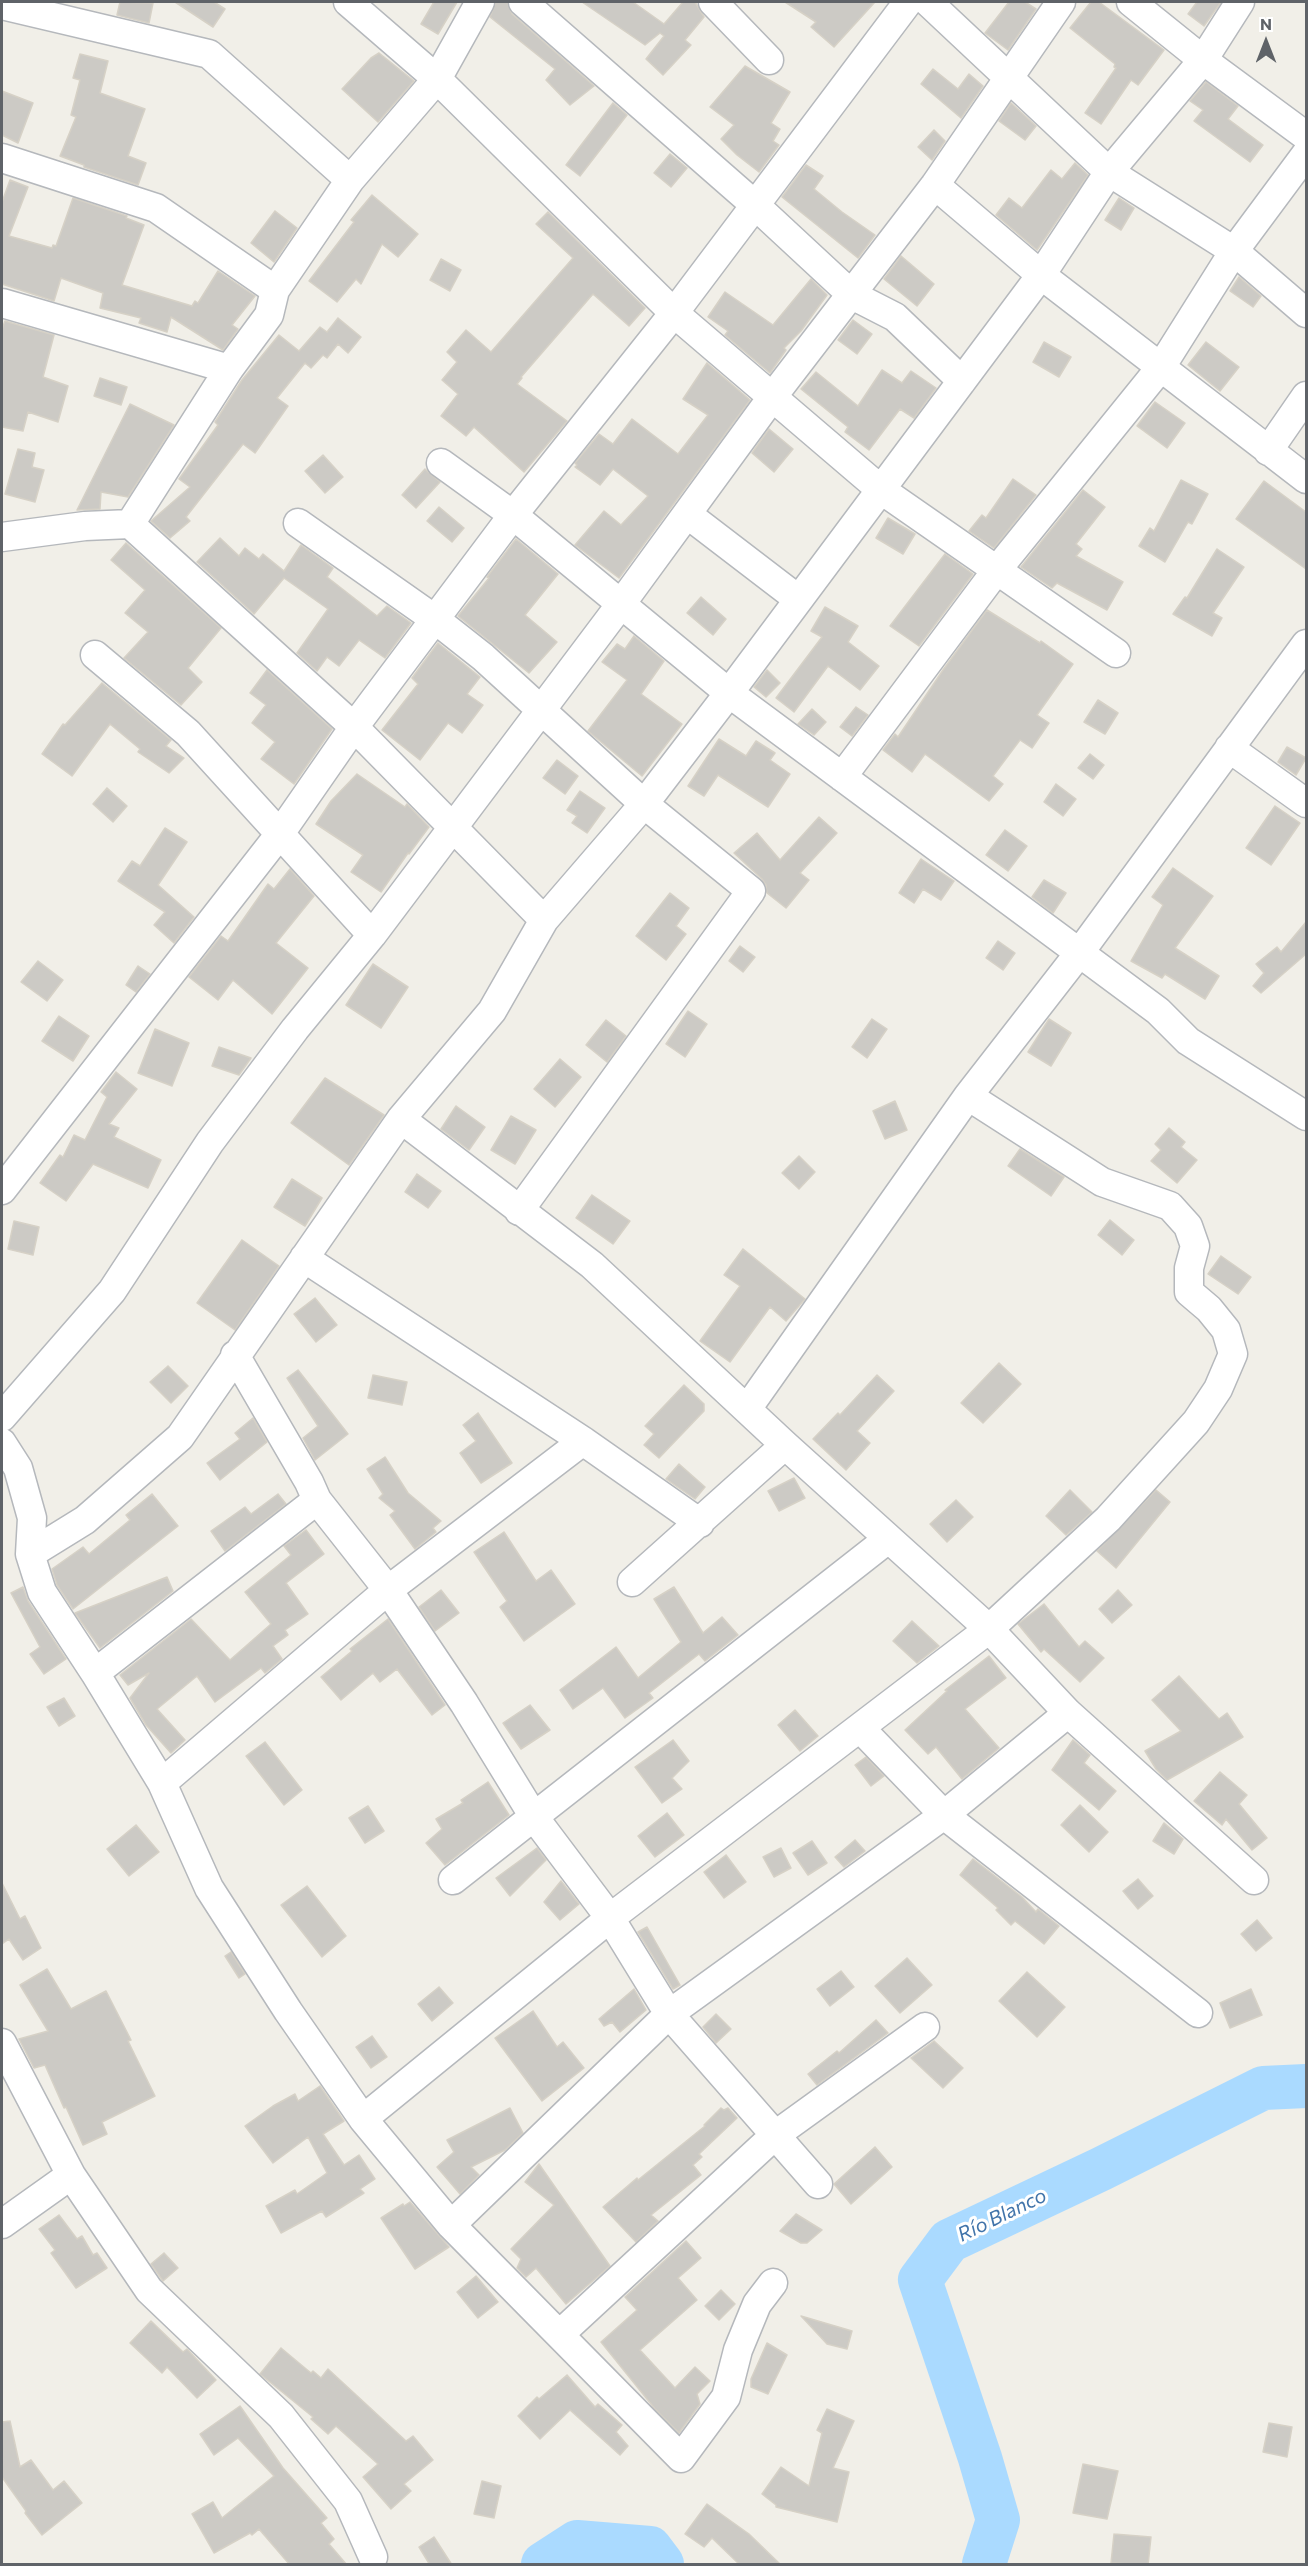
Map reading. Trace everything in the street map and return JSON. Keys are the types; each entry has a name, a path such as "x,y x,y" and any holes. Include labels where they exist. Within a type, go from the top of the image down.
{"street":[{"path":"348,2 436,80 674,313 880,489 1116,653"},
{"path":"130,524 229,369 269,315 275,290 350,180 436,80 480,2"},
{"path":"523,2 755,205 852,295 895,317 962,381"},
{"path":"712,2 769,60"},
{"path":"2,1190 279,835 354,727 513,515 674,313 908,2"},
{"path":"928,2 1109,172 1234,251 1306,313"},
{"path":"2,1417 112,1291 210,1142 295,1029 372,935 621,604 773,396 852,295 934,185 1061,2"},
{"path":"1131,2 1203,60 1306,136"},
{"path":"30,1554 85,1520 180,1437 401,1119 492,1011 544,920 644,804 729,693 1041,275 1109,172 1203,60 1240,2"},
{"path":"2,5 209,54 350,180"},
{"path":"842,777 996,571 1161,367 1234,251 1306,154"},
{"path":"2,158 156,208 275,290"},
{"path":"934,185 1041,275 1306,479"},
{"path":"2,303 229,369"},
{"path":"1268,452 1306,396"},
{"path":"441,463 513,515 729,693 1158,1011 1188,1041 1306,1116"},
{"path":"687,514 798,599"},
{"path":"298,523 436,620 483,657 644,804 751,891 519,1211"},
{"path":"2,537 84,526 130,524 354,727 544,920"},
{"path":"747,1409 968,1096 1080,952 1306,644"},
{"path":"95,656 188,733 372,935"},
{"path":"1229,748 1306,803"},
{"path":"363,2119 609,1918 861,1729 989,1629 1108,1519 1196,1422 1218,1389 1233,1354 1226,1330 1209,1309 1189,1292 1189,1268 1195,1246 1188,1226 1170,1206 1102,1182 968,1096"},
{"path":"401,1119 592,1265 785,1445 989,1629 1068,1713 1254,1880"},
{"path":"304,1258 583,1441 700,1523"},
{"path":"235,1355 309,1482 317,1500 388,1590 464,1703 534,1817 609,1918 669,2014 818,2184"},
{"path":"162,1784 388,1590 583,1441"},
{"path":"2,1443 18,1468 32,1518 30,1554 42,1592 95,1673 162,1784 209,1888 288,2011 363,2119 451,2224 681,2458 726,2397 738,2350 757,2304 773,2283"},
{"path":"632,1582 785,1445"},
{"path":"95,1673 317,1500"},
{"path":"453,1880 888,1539"},
{"path":"451,2224 669,2014 944,1815 1068,1713"},
{"path":"861,1729 944,1815 1198,2013"},
{"path":"560,2334 774,2136 925,2027"},
{"path":"2,2043 70,2175 149,2290 288,2424 348,2501 373,2557"},
{"path":"2,2224 70,2175"}],"building":[{"path":"120,2 153,3 149,23 117,15"},
{"path":"175,2 214,2 225,9 213,27"},
{"path":"434,2 457,2 438,34 421,24"},
{"path":"496,2 507,2 512,14 594,86 570,105 546,80 555,69 490,17"},
{"path":"582,2 633,2 664,24 683,2 695,2 704,17 685,40 691,45 663,75 646,59 664,36 660,33 645,45"},
{"path":"785,2 875,2 834,47 811,27 816,22"},
{"path":"1009,2 1025,2 1036,9 1008,50 985,33"},
{"path":"1091,2 1099,2 1164,50 1138,85 1131,80 1101,124 1085,113 1116,68 1115,64 1070,28"},
{"path":"1197,2 1221,2 1204,26 1188,14"},
{"path":"379,53 414,81 378,122 342,89 371,58"},
{"path":"80,54 108,61 100,93 145,109 128,156 146,163 138,185 84,167 84,165 60,156 76,117 71,115 80,80 73,78"},
{"path":"745,66 790,92 771,123 780,129 773,141 779,145 759,172 721,139 734,125 710,107"},
{"path":"933,69 958,89 969,74 983,86 961,118 921,84"},
{"path":"1206,82 1238,106 1228,119 1263,145 1250,162 1194,121 1203,110 1190,101"},
{"path":"2,91 33,103 18,143 2,135"},
{"path":"613,103 627,115 580,176 566,165"},
{"path":"1011,103 1036,126 1025,140 999,121"},
{"path":"934,130 945,141 932,160 918,147"},
{"path":"670,154 687,168 671,187 654,173"},
{"path":"1075,163 1088,175 1037,250 996,215 1009,198 1022,208 1051,170 1062,179"},
{"path":"806,165 823,176 814,189 875,235 858,258 782,197"},
{"path":"10,180 28,187 9,236 52,248 53,245 56,246 73,198 127,216 126,218 144,225 122,285 192,306 195,301 198,303 218,271 255,296 232,325 238,329 223,350 171,317 167,332 139,323 141,318 100,308 103,293 61,278 54,301 2,284 2,202"},
{"path":"372,195 418,234 398,257 382,244 361,284 356,279 337,302 309,281 354,222 351,220"},
{"path":"1119,198 1134,208 1121,230 1105,220"},
{"path":"275,211 297,228 274,262 251,243"},
{"path":"548,212 645,308 629,326 593,294 521,377 517,384 567,421 524,472 474,427 466,436 441,416 458,394 442,380 457,362 447,352 466,330 491,352 573,258 536,224"},
{"path":"901,256 934,284 917,306 884,279"},
{"path":"441,259 461,270 450,291 430,280"},
{"path":"1239,277 1261,296 1253,307 1230,291"},
{"path":"811,279 827,295 801,331 784,348 786,350 770,373 725,335 728,331 708,317 725,292 773,325"},
{"path":"338,318 361,337 348,353 338,344 327,358 323,355 311,368 305,363 277,398 288,406 255,453 243,444 186,517 190,521 170,538 151,521 190,487 179,479 218,425 215,422 242,380 279,335 299,351 320,327 327,332"},
{"path":"853,320 872,334 857,354 838,340"},
{"path":"5,321 54,335 43,377 68,386 58,422 28,412 23,431 2,427 2,329"},
{"path":"1044,342 1071,357 1059,377 1033,362"},
{"path":"1206,342 1239,367 1220,391 1188,365"},
{"path":"707,363 750,400 619,578 575,545 604,511 621,525 648,496 613,469 600,485 575,467 577,465 575,463 599,434 613,444 632,419 678,454 708,415 683,399"},
{"path":"882,370 902,383 911,371 936,388 914,418 900,409 869,450 845,432 848,427 801,389 816,372 858,406"},
{"path":"100,378 127,387 121,405 94,396"},
{"path":"1155,402 1185,423 1167,448 1137,426"},
{"path":"130,404 174,425 128,497 101,492 100,509 77,510"},
{"path":"769,429 793,449 774,472 752,453"},
{"path":"18,449 35,453 32,467 44,470 35,502 5,494"},
{"path":"323,455 343,477 325,493 305,471"},
{"path":"425,469 440,482 416,508 402,495"},
{"path":"1013,479 1036,495 994,548 969,531 982,515 986,518"},
{"path":"1181,480 1208,494 1192,524 1188,522 1165,562 1139,546 1150,528 1154,531"},
{"path":"1264,481 1306,512 1306,569 1236,519"},
{"path":"1083,490 1105,507 1076,544 1082,549 1076,556 1123,582 1107,610 1057,583 1052,588 1021,567"},
{"path":"439,507 464,528 452,542 427,521"},
{"path":"888,518 915,534 903,554 876,538"},
{"path":"220,538 239,556 245,548 259,559 263,554 284,571 301,545 333,568 327,577 377,616 387,606 411,623 385,658 359,640 339,666 327,657 317,671 297,653 328,609 284,578 254,614 197,562"},
{"path":"516,539 558,574 525,615 557,642 529,673 458,616 489,578 487,577"},
{"path":"126,543 221,628 188,668 202,682 181,705 124,658 148,632 125,613 145,590 111,560"},
{"path":"1217,549 1244,567 1213,613 1222,618 1212,636 1173,614 1185,597 1187,598"},
{"path":"945,554 973,574 919,646 890,626"},
{"path":"701,597 726,619 713,635 687,613"},
{"path":"825,607 858,626 848,642 879,666 860,690 828,666 794,712 776,698 822,637 811,631"},
{"path":"987,610 1040,643 1041,641 1073,664 1037,715 1049,723 1032,748 1020,740 993,776 1003,784 989,801 925,754 912,772 883,750 895,734 898,737"},
{"path":"634,636 664,661 641,694 682,724 642,776 588,731 627,680 602,662 617,644 625,649"},
{"path":"438,643 480,677 467,694 483,705 462,733 448,723 420,760 382,730 418,684 412,678"},
{"path":"267,670 332,729 294,784 261,759 275,742 252,723 266,705 250,693"},
{"path":"767,670 780,683 766,697 754,687"},
{"path":"102,683 171,740 166,746 184,758 169,773 138,752 140,749 110,724 72,776 42,754 63,724 65,725"},
{"path":"1098,700 1118,713 1105,734 1084,722"},
{"path":"856,707 868,715 852,736 840,727"},
{"path":"812,709 826,722 814,735 798,724"},
{"path":"719,739 746,756 756,741 775,753 770,760 790,774 768,807 718,775 704,796 688,786"},
{"path":"1287,747 1306,758 1296,775 1278,762"},
{"path":"1090,754 1104,765 1093,779 1078,768"},
{"path":"557,760 578,776 565,794 543,778"},
{"path":"357,774 405,807 407,804 429,827 381,892 351,872 363,855 316,824 331,801"},
{"path":"1056,784 1076,799 1063,816 1044,802"},
{"path":"107,788 127,806 113,822 93,804"},
{"path":"580,791 605,808 587,833 572,823 577,816 567,810"},
{"path":"1275,806 1300,823 1271,865 1246,848"},
{"path":"819,817 837,833 800,873 809,880 786,908 767,893 762,879 734,853 757,833 780,860"},
{"path":"165,828 187,842 158,885 194,917 174,943 154,925 165,912 118,881 132,861 140,866"},
{"path":"1005,830 1027,846 1008,871 986,855"},
{"path":"921,859 954,881 941,900 923,889 914,903 899,893"},
{"path":"1173,868 1213,896 1175,948 1219,976 1205,999 1165,974 1162,978 1131,961 1163,905 1152,897"},
{"path":"290,869 314,896 276,943 308,968 272,1014 233,980 218,1000 189,977 221,936 228,941 268,884 274,889"},
{"path":"1044,880 1066,893 1053,913 1032,897"},
{"path":"670,893 689,908 676,926 686,934 666,960 636,936"},
{"path":"1306,922 1306,954 1261,993 1253,986 1264,973 1256,964 1277,947 1281,952"},
{"path":"998,941 1015,953 1003,970 986,958"},
{"path":"740,946 755,957 743,972 729,961"},
{"path":"38,961 63,980 47,1001 21,982"},
{"path":"373,964 408,987 381,1028 346,1005"},
{"path":"138,966 150,974 136,992 126,985"},
{"path":"688,1011 707,1024 685,1057 666,1044"},
{"path":"59,1016 89,1036 73,1061 42,1041"},
{"path":"872,1019 887,1029 867,1058 852,1047"},
{"path":"1049,1019 1071,1033 1051,1066 1028,1052"},
{"path":"606,1020 626,1036 607,1062 586,1045"},
{"path":"155,1029 189,1043 172,1086 138,1073"},
{"path":"219,1047 251,1058 239,1075 212,1066"},
{"path":"560,1059 581,1077 555,1107 534,1089"},
{"path":"116,1072 137,1089 109,1124 119,1128 114,1137 161,1160 148,1188 93,1164 66,1201 40,1183 60,1155 63,1157 74,1135 85,1140 107,1097 101,1092"},
{"path":"325,1078 384,1115 349,1165 291,1123"},
{"path":"895,1101 907,1130 885,1139 873,1111"},
{"path":"456,1106 485,1127 469,1150 441,1129"},
{"path":"511,1116 536,1130 515,1164 491,1150"},
{"path":"1169,1128 1185,1142 1181,1147 1197,1160 1177,1183 1151,1161 1161,1150 1155,1144"},
{"path":"1020,1149 1064,1177 1051,1196 1008,1166"},
{"path":"799,1156 815,1172 799,1189 782,1173"},
{"path":"417,1174 441,1191 428,1208 405,1192"},
{"path":"292,1179 322,1198 305,1226 274,1207"},
{"path":"592,1195 630,1221 613,1244 576,1218"},
{"path":"1110,1220 1134,1240 1122,1255 1098,1235"},
{"path":"14,1221 39,1227 33,1255 8,1249"},
{"path":"242,1240 279,1266 235,1330 197,1303"},
{"path":"743,1249 805,1299 786,1321 770,1307 730,1362 700,1341 740,1286 724,1275"},
{"path":"1221,1256 1251,1277 1238,1294 1208,1274"},
{"path":"315,1298 337,1325 316,1342 294,1314"},
{"path":"999,1363 1021,1384 983,1423 961,1403"},
{"path":"168,1366 188,1386 171,1403 150,1382"},
{"path":"298,1370 348,1434 315,1460 303,1438 318,1426 287,1378"},
{"path":"373,1375 407,1382 402,1405 368,1398"},
{"path":"877,1375 894,1391 857,1431 870,1443 846,1470 813,1439 838,1413 840,1415"},
{"path":"684,1385 704,1404 704,1411 659,1458 644,1445 654,1434 645,1426"},
{"path":"478,1413 512,1463 481,1483 460,1453 476,1441 463,1425"},
{"path":"253,1418 267,1442 220,1480 207,1463 240,1439 235,1433"},
{"path":"385,1457 408,1493 441,1521 433,1528 436,1532 415,1549 390,1515 395,1511 379,1498 383,1494 367,1469"},
{"path":"679,1464 705,1487 695,1499 666,1479"},
{"path":"794,1478 805,1498 779,1511 768,1491"},
{"path":"1070,1490 1092,1512 1066,1535 1046,1516"},
{"path":"1156,1490 1170,1502 1116,1568 1097,1551"},
{"path":"152,1494 178,1526 73,1609 57,1585 52,1569 83,1547 89,1554 130,1520 126,1515"},
{"path":"278,1494 286,1504 225,1551 211,1531 245,1507 251,1514"},
{"path":"956,1500 973,1517 947,1542 930,1524"},
{"path":"306,1530 324,1554 286,1583 308,1614 285,1630 288,1635 273,1646 282,1659 265,1673 261,1668 215,1702 197,1676 157,1709 185,1740 171,1753 146,1725 130,1698 149,1673 128,1685 120,1675 191,1619 230,1660 271,1624 245,1592 291,1555 284,1546"},
{"path":"504,1532 536,1581 551,1570 575,1604 524,1641 500,1607 507,1601 474,1552"},
{"path":"167,1577 173,1591 100,1648 75,1613"},
{"path":"23,1587 28,1601 66,1659 44,1674 30,1654 40,1647 11,1593"},
{"path":"674,1587 703,1633 722,1617 738,1635 705,1661 699,1654 649,1693 653,1698 625,1718 603,1688 573,1709 560,1690 616,1647 638,1678 681,1642 654,1599"},
{"path":"441,1590 459,1613 435,1631 419,1607"},
{"path":"1118,1590 1132,1605 1112,1623 1099,1609"},
{"path":"1044,1604 1079,1647 1085,1641 1104,1658 1080,1682 1044,1649 1041,1652 1018,1624"},
{"path":"388,1619 445,1705 432,1715 397,1669 380,1682 373,1673 341,1700 321,1677 352,1651 350,1649"},
{"path":"912,1621 939,1646 917,1663 893,1641"},
{"path":"989,1656 1006,1678 965,1709 999,1748 962,1779 936,1747 928,1754 905,1730 947,1691 945,1690"},
{"path":"1179,1676 1219,1719 1227,1713 1243,1737 1167,1780 1156,1769 1145,1751 1181,1731 1152,1700"},
{"path":"64,1698 75,1716 59,1726 47,1707"},
{"path":"530,1705 550,1730 521,1749 503,1723"},
{"path":"795,1710 818,1736 800,1751 778,1725"},
{"path":"673,1740 689,1761 672,1778 682,1789 662,1803 635,1767"},
{"path":"1073,1740 1090,1755 1084,1763 1116,1791 1099,1810 1052,1770"},
{"path":"265,1742 302,1790 284,1805 246,1756"},
{"path":"866,1757 884,1776 871,1786 855,1765"},
{"path":"1220,1772 1247,1795 1239,1804 1267,1838 1252,1850 1226,1819 1222,1825 1194,1801"},
{"path":"488,1782 509,1815 445,1865 426,1843 442,1829 436,1819 463,1803 461,1800"},
{"path":"1080,1805 1108,1832 1089,1852 1061,1825"},
{"path":"368,1806 384,1831 365,1843 349,1818"},
{"path":"667,1813 684,1835 655,1857 638,1836"},
{"path":"1164,1823 1183,1839 1174,1854 1153,1841"},
{"path":"136,1825 159,1852 129,1876 107,1849"},
{"path":"855,1840 865,1851 844,1867 835,1857"},
{"path":"812,1841 827,1863 808,1875 793,1853"},
{"path":"537,1848 546,1860 510,1896 496,1878"},
{"path":"781,1848 791,1868 774,1877 763,1857"},
{"path":"726,1855 746,1882 724,1898 704,1872"},
{"path":"973,1859 1022,1897 1036,1912 1038,1909 1059,1926 1044,1944 1015,1921 1011,1925 996,1910 998,1908 960,1875"},
{"path":"1138,1879 1153,1896 1138,1909 1123,1891"},
{"path":"561,1881 579,1904 560,1920 544,1902"},
{"path":"2,1883 20,1919 25,1916 41,1948 23,1960 9,1939 2,1944"},
{"path":"307,1886 346,1936 322,1957 281,1905"},
{"path":"1257,1920 1272,1938 1256,1951 1241,1934"},
{"path":"647,1927 680,1985 673,1989 638,1932"},
{"path":"231,1952 245,1974 239,1978 225,1956"},
{"path":"907,1958 932,1985 900,2013 875,1986"},
{"path":"47,1969 71,2009 106,1991 131,2040 128,2041 155,2096 102,2122 107,2134 83,2145 45,2065 34,2068 19,2039 48,2031 20,1985"},
{"path":"841,1971 854,1987 830,2006 817,1989"},
{"path":"1027,1972 1065,2007 1037,2037 999,2001"},
{"path":"439,1987 453,2003 432,2021 418,2004"},
{"path":"634,1989 646,2010 620,2032 612,2022 604,2026 599,2019"},
{"path":"1251,1989 1262,2015 1230,2028 1220,2003"},
{"path":"533,2011 557,2047 563,2042 584,2068 542,2101 495,2038"},
{"path":"716,2014 731,2029 716,2043 703,2027"},
{"path":"876,2020 888,2033 817,2085 808,2074 837,2051 839,2053"},
{"path":"372,2036 387,2057 371,2068 356,2047"},
{"path":"934,2041 963,2068 943,2088 911,2058"},
{"path":"320,2086 344,2121 323,2134 344,2165 359,2155 375,2179 360,2189 364,2193 326,2217 322,2211 281,2233 266,2206 295,2190 297,2194 327,2173 308,2137 273,2163 245,2126 295,2094 298,2101"},
{"path":"510,2108 523,2133 505,2150 471,2167 479,2175 460,2194 437,2167 454,2152 447,2140"},
{"path":"721,2108 724,2110 728,2108 737,2118 699,2154 702,2157 693,2165 701,2175 651,2215 658,2221 636,2242 603,2207 705,2126"},
{"path":"875,2147 892,2167 851,2204 834,2184"},
{"path":"539,2164 610,2266 566,2304 536,2268 526,2277 517,2268 521,2259 511,2249 554,2205 525,2182"},
{"path":"410,2202 449,2247 415,2269 381,2218"},
{"path":"796,2214 822,2230 807,2243 801,2243 780,2231"},
{"path":"59,2215 77,2239 82,2236 93,2255 97,2253 107,2268 76,2288 51,2253 55,2250 39,2229"},
{"path":"686,2241 701,2258 678,2278 697,2300 640,2350 675,2388 695,2367 710,2381 697,2394 700,2404 679,2433 655,2409 601,2342 637,2310 625,2297"},
{"path":"164,2253 178,2268 163,2281 151,2264"},
{"path":"476,2276 498,2302 478,2318 457,2292"},
{"path":"721,2290 735,2304 719,2320 705,2306"},
{"path":"801,2316 852,2331 847,2349 827,2344"},
{"path":"151,2321 183,2352 187,2349 216,2380 197,2398 167,2367 162,2373 130,2343"},
{"path":"767,2343 787,2355 768,2394 751,2387 751,2379"},
{"path":"281,2348 311,2373 313,2371 321,2378 328,2369 406,2441 413,2436 433,2460 404,2484 411,2491 391,2509 363,2477 378,2464 336,2426 328,2434 311,2419 313,2417 260,2374"},
{"path":"567,2375 595,2407 598,2404 622,2425 616,2432 628,2446 620,2455 570,2410 540,2439 518,2416 537,2397 539,2399"},
{"path":"240,2406 283,2468 327,2518 321,2523 334,2539 329,2544 347,2565 290,2565 259,2529 252,2535 250,2533 214,2553 192,2514 213,2502 222,2518 274,2476 238,2438 214,2455 200,2434"},
{"path":"827,2409 854,2421 833,2468 849,2472 837,2522 776,2507 762,2494 781,2467 809,2486 822,2433 817,2430"},
{"path":"10,2421 20,2467 31,2460 53,2490 64,2481 82,2503 42,2535 2,2477 2,2422"},
{"path":"1269,2423 1292,2427 1287,2457 1263,2452"},
{"path":"1083,2464 1118,2471 1107,2519 1073,2513"},
{"path":"482,2481 501,2486 494,2518 474,2514"},
{"path":"707,2504 749,2534 781,2565 740,2565 712,2538 704,2547 685,2534"},
{"path":"1114,2534 1151,2537 1148,2565 1111,2563"},
{"path":"434,2537 452,2565 430,2565 419,2547"}],"waterway":[{"name":"Río Blanco","path":"984,2564 998,2520 980,2458 920,2280 949,2241 1101,2169 1263,2088 1306,2086"},
{"name":"Río Blanco","path":"543,2564 577,2542 650,2548 662,2564"}]}
